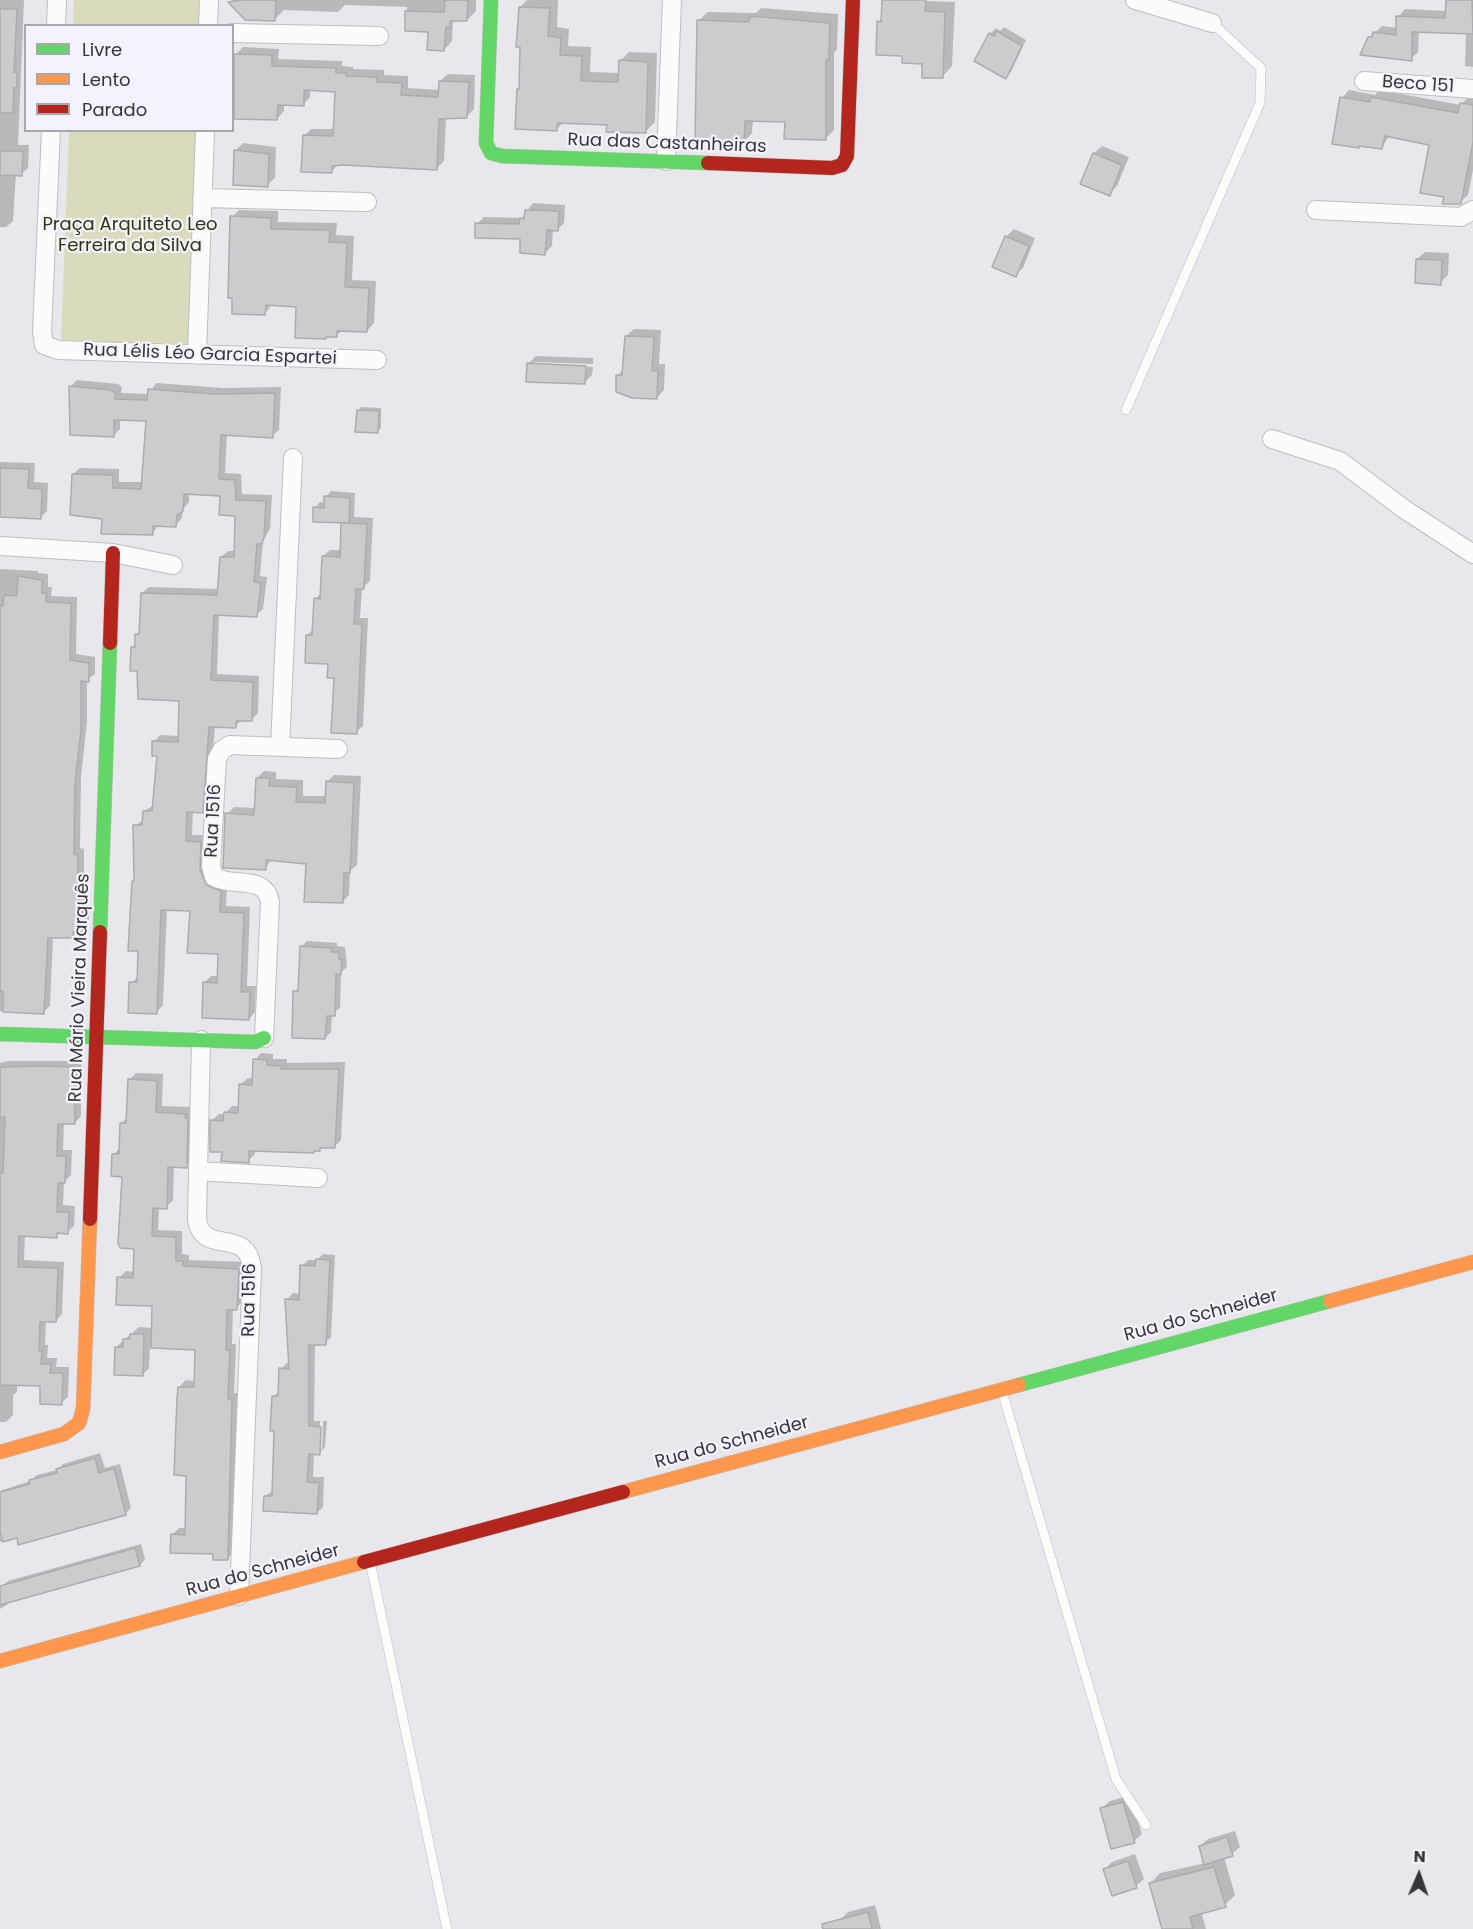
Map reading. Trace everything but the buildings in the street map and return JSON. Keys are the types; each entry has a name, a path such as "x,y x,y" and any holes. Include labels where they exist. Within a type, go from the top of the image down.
{"street":[{"path":"56,24 57,0"},
{"path":"208,24 209,0"},
{"name":"Rua das Castanheiras","path":"491,0 486,143 491,153 502,156 832,168 842,165 847,156 853,0"},
{"path":"666,161 672,0"},
{"path":"1135,0 1212,23"},
{"path":"234,33 379,36"},
{"name":"Beco 151","path":"1364,81 1473,89"},
{"name":"Rua Lélis Léo Garcia Espartei","path":"51,132 42,331 44,345 58,350 377,360"},
{"path":"197,355 205,132"},
{"path":"202,198 367,202"},
{"path":"1316,210 1461,217 1473,210"},
{"path":"1272,439 1340,461 1404,509 1473,554"},
{"path":"280,747 293,458"},
{"path":"0,546 114,553 173,565"},
{"name":"Rua Mário Vieira Marquês","path":"0,1452 64,1434 78,1423 83,1409 114,553"},
{"name":"Rua 1516","path":"264,1038 270,902 268,892 262,885 222,881 214,877 211,866 217,759 222,750 230,745 338,749"},
{"path":"0,1034 255,1042 264,1038"},
{"name":"Rua 1516","path":"201,1040 199,1230 207,1238 243,1245 250,1254 252,1268 239,1596"},
{"path":"198,1171 318,1178"},
{"name":"Rua do Schneider","path":"0,1661 1473,1262"}],"lane":[{"path":"1126,410 1260,103 1261,68 1212,23"},
{"path":"1001,1388 1116,1779 1146,1825"},
{"path":"370,1560 447,1929"}],"green space":[{"path":"74,0 203,0 202,24 73,24"},
{"name":"Praça Arquiteto Leo Ferreira da Silva","path":"69,132 198,132 191,345 61,340"}],"traffic: fast":[{"path":"491,0 486,143 491,153 502,156 708,163"},
{"path":"100,932 110,643"},
{"path":"0,1034 255,1042 264,1038"},
{"path":"1019,1385 1330,1301"}],"traffic: slow":[{"path":"0,1452 64,1434 79,1423 83,1409 90,1219"},
{"path":"1330,1301 1473,1262"},
{"path":"623,1492 1019,1385"},
{"path":"0,1661 364,1562"}],"traffic: jam":[{"path":"708,163 832,168 842,165 847,156 853,0"},
{"path":"110,643 113,553"},
{"path":"90,1219 100,932"},
{"path":"364,1562 623,1492"}]}
